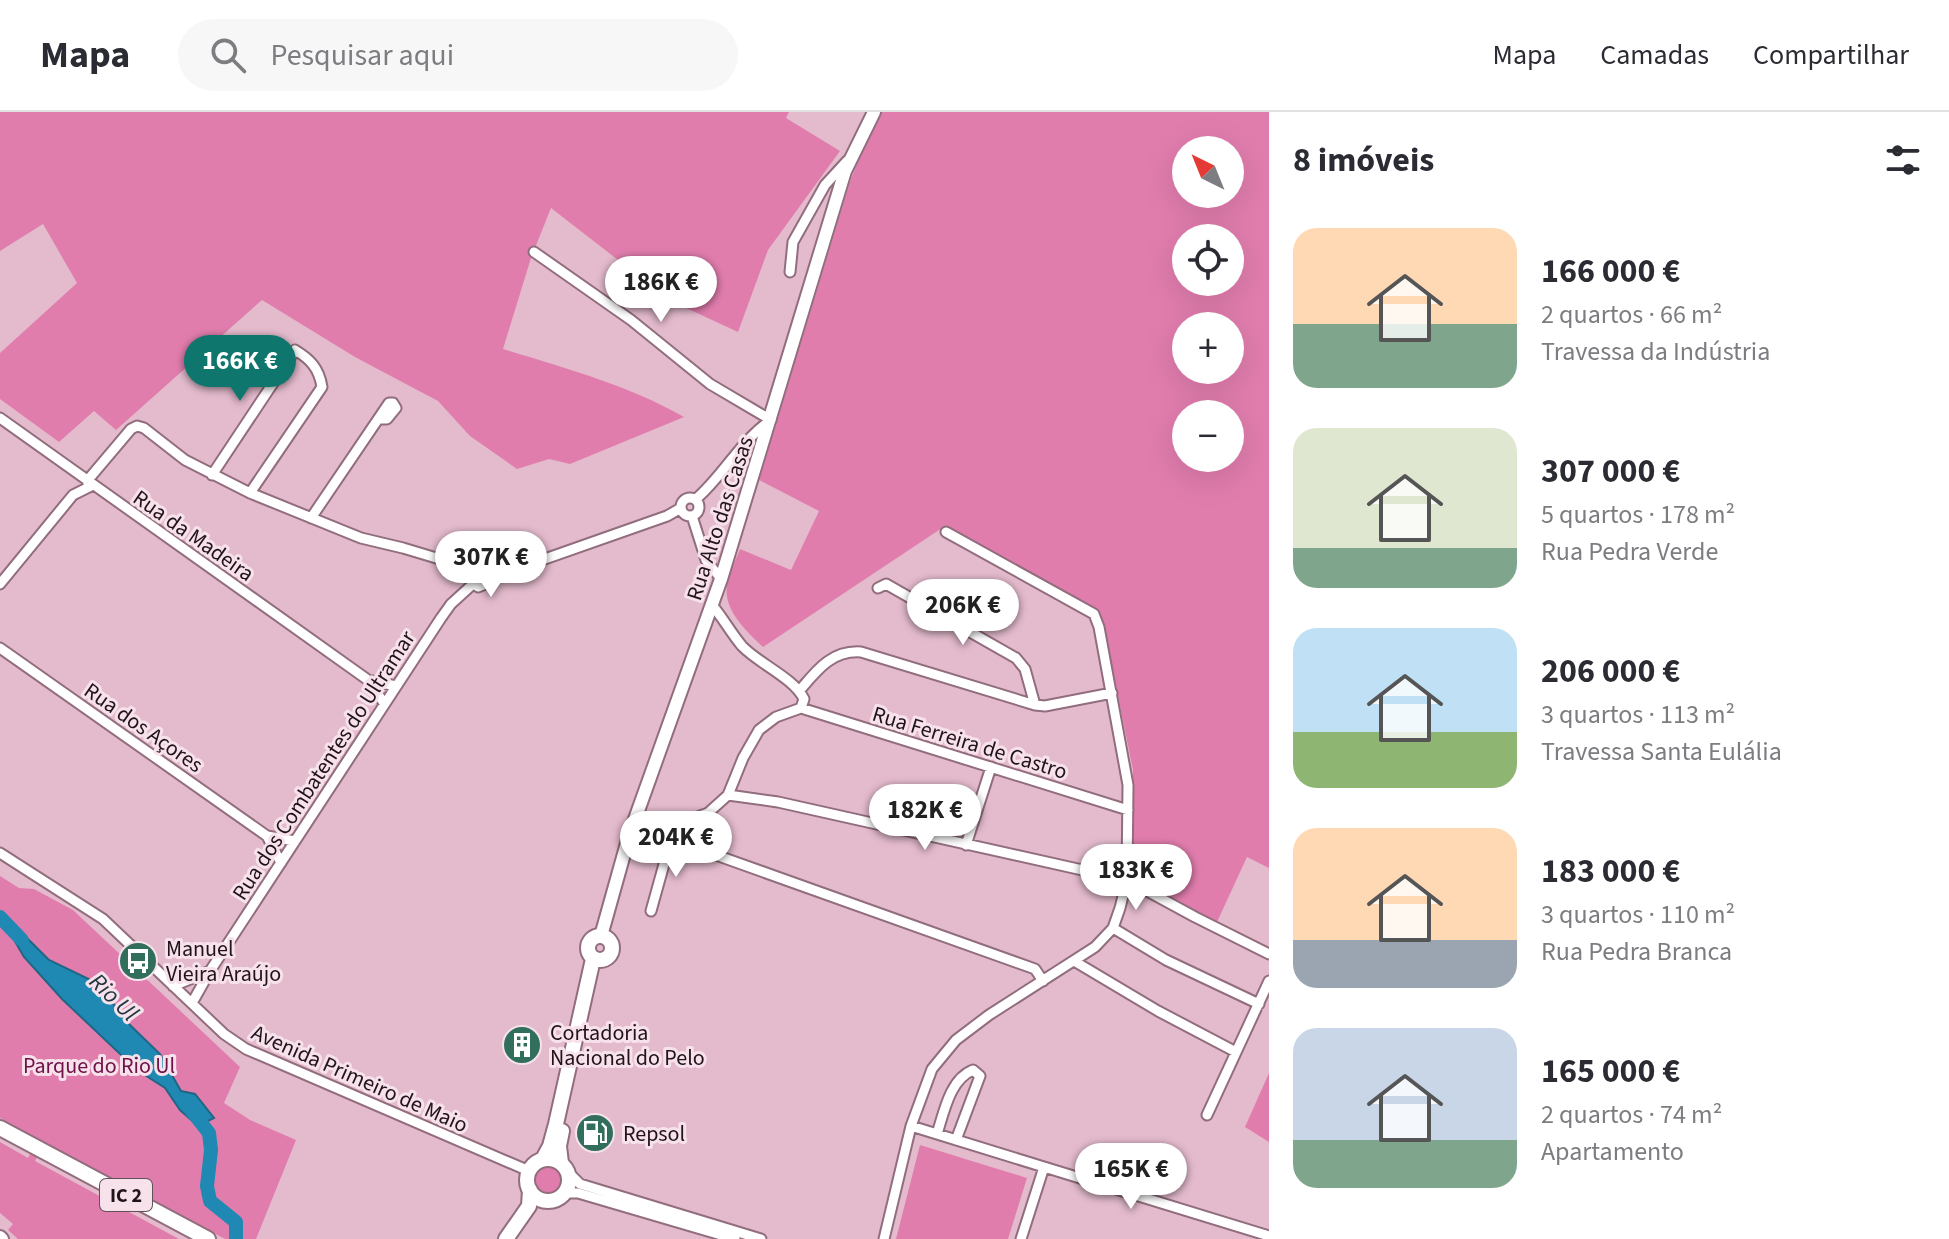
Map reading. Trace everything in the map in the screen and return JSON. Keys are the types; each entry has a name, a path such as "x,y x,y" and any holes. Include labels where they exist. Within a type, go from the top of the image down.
{"main road":[{"name":"Rua Alto das Casas","path":"601,936 631,830 721,579 851,157 874,112"},
{"path":"597,960 608,957 612,950 610,942 601,936"},
{"path":"506,1239 529,1206 529,1171 543,1159 550,1146 597,960"},
{"path":"515,1239 541,1209 559,1196 570,1180 559,1146 597,960"},
{"name":"IC 2","path":"0,1128 208,1239"},
{"name":"IC 2","path":"0,1134 193,1239"},
{"path":"543,1159 565,1168"},
{"path":"530,1190 539,1199 559,1196"}],"street":[{"path":"790,272 793,242 800,228 825,185 851,157"},
{"path":"0,584 86,480 137,426 144,428 185,460 250,493 361,538 463,566 478,580 667,516 681,508 684,499 696,499 709,488 759,428 771,420 710,384 631,320 534,252"},
{"path":"212,475 295,350 310,359 320,375 322,387 250,493"},
{"name":"Rua da Madeira","path":"0,418 368,680 384,703"},
{"path":"311,518 380,419"},
{"path":"73,495 86,480"},
{"path":"692,516 698,510 696,499"},
{"path":"681,508 692,516"},
{"path":"692,516 706,560 721,579"},
{"path":"884,1239 911,1126 932,1069 956,1040 989,1015 1095,947 1113,928 1127,880 1126,765 1094,614 946,532"},
{"name":"Rua dos Combatentes do Ultramar","path":"192,1003 384,703 451,604 478,580"},
{"path":"878,588 886,584 1016,658 1025,669 1035,705"},
{"path":"651,911 673,826 708,813 728,795 759,730 776,717 801,708 804,699 800,690 742,646 712,605"},
{"name":"Rua dos Açores","path":"0,648 267,836 295,841"},
{"path":"800,690 822,665 848,651 861,652 1035,705 1045,706 1112,693"},
{"name":"Rua da Madeira","path":"368,680 396,686"},
{"name":"Rua Ferreira de Castro","path":"801,708 1128,810"},
{"path":"966,845 991,767"},
{"path":"728,795 778,802 1127,880 1269,954"},
{"path":"631,830 668,836 1035,969 1043,981"},
{"name":"Rua dos Açores","path":"267,836 281,863"},
{"name":"Avenida Primeiro de Maio","path":"0,853 91,909 224,1034 265,1060 529,1171"},
{"path":"1113,928 1166,960 1259,1004"},
{"path":"1074,961 1158,1011 1236,1052"},
{"path":"173,986 210,971"},
{"path":"1207,1115 1269,981"},
{"path":"937,1134 949,1097 963,1076 973,1070 980,1076 956,1140"},
{"path":"911,1126 1268,1232"},
{"path":"1021,1239 1044,1167"},
{"path":"565,1168 580,1184 761,1239"},
{"path":"559,1196 578,1193 735,1239"}],"green space":[{"path":"0,112 789,112 786,118 840,151 768,250 738,332 671,301 551,208 531,258 503,349 618,386 684,417 570,464 549,459 517,469 470,436 438,401 355,357 262,300 116,430 94,411 59,442 0,399 0,353 77,283 43,224 0,251"},
{"path":"882,112 1269,112 1269,868 1247,857 1217,922 1138,882 1132,876 1133,770 1102,617 1096,609 945,526 763,647 732,612 727,586 740,549 791,570 819,511 759,480 865,142"},
{"name":"Parque do Rio Ul","path":"0,876 19,888 34,889 73,910 240,1067 224,1103 250,1120 296,1140 256,1239 225,1239 45,1143 35,1161 179,1239 18,1239 8,1230 13,1224 0,1213 0,1142 28,1158 38,1139 0,1118"},
{"path":"1269,1073 1269,1142 1245,1127"},
{"path":"920,1145 1027,1178 1008,1239 896,1239"},
{"path":"549,1164 560,1168 564,1179 560,1190 549,1194 538,1190 534,1179 538,1168"}],"water":[{"path":"12,927 49,960 97,983 130,1025 160,1054 181,1091 195,1094 214,1118 198,1126 180,1110 165,1088 137,1070 62,999 24,957 10,933"}],"waterway":[{"name":"Rio Ul","path":"0,917 22,940"},
{"name":"Rio Ul","path":"191,1110 209,1133 211,1150 207,1186 210,1201 236,1222 236,1239"}],"place":[{"name":"Manuel Vieira Araújo","path":"138,961"},
{"name":"Cortadoria Nacional do Pelo","path":"522,1045"},
{"name":"Repsol","path":"595,1133"}]}
